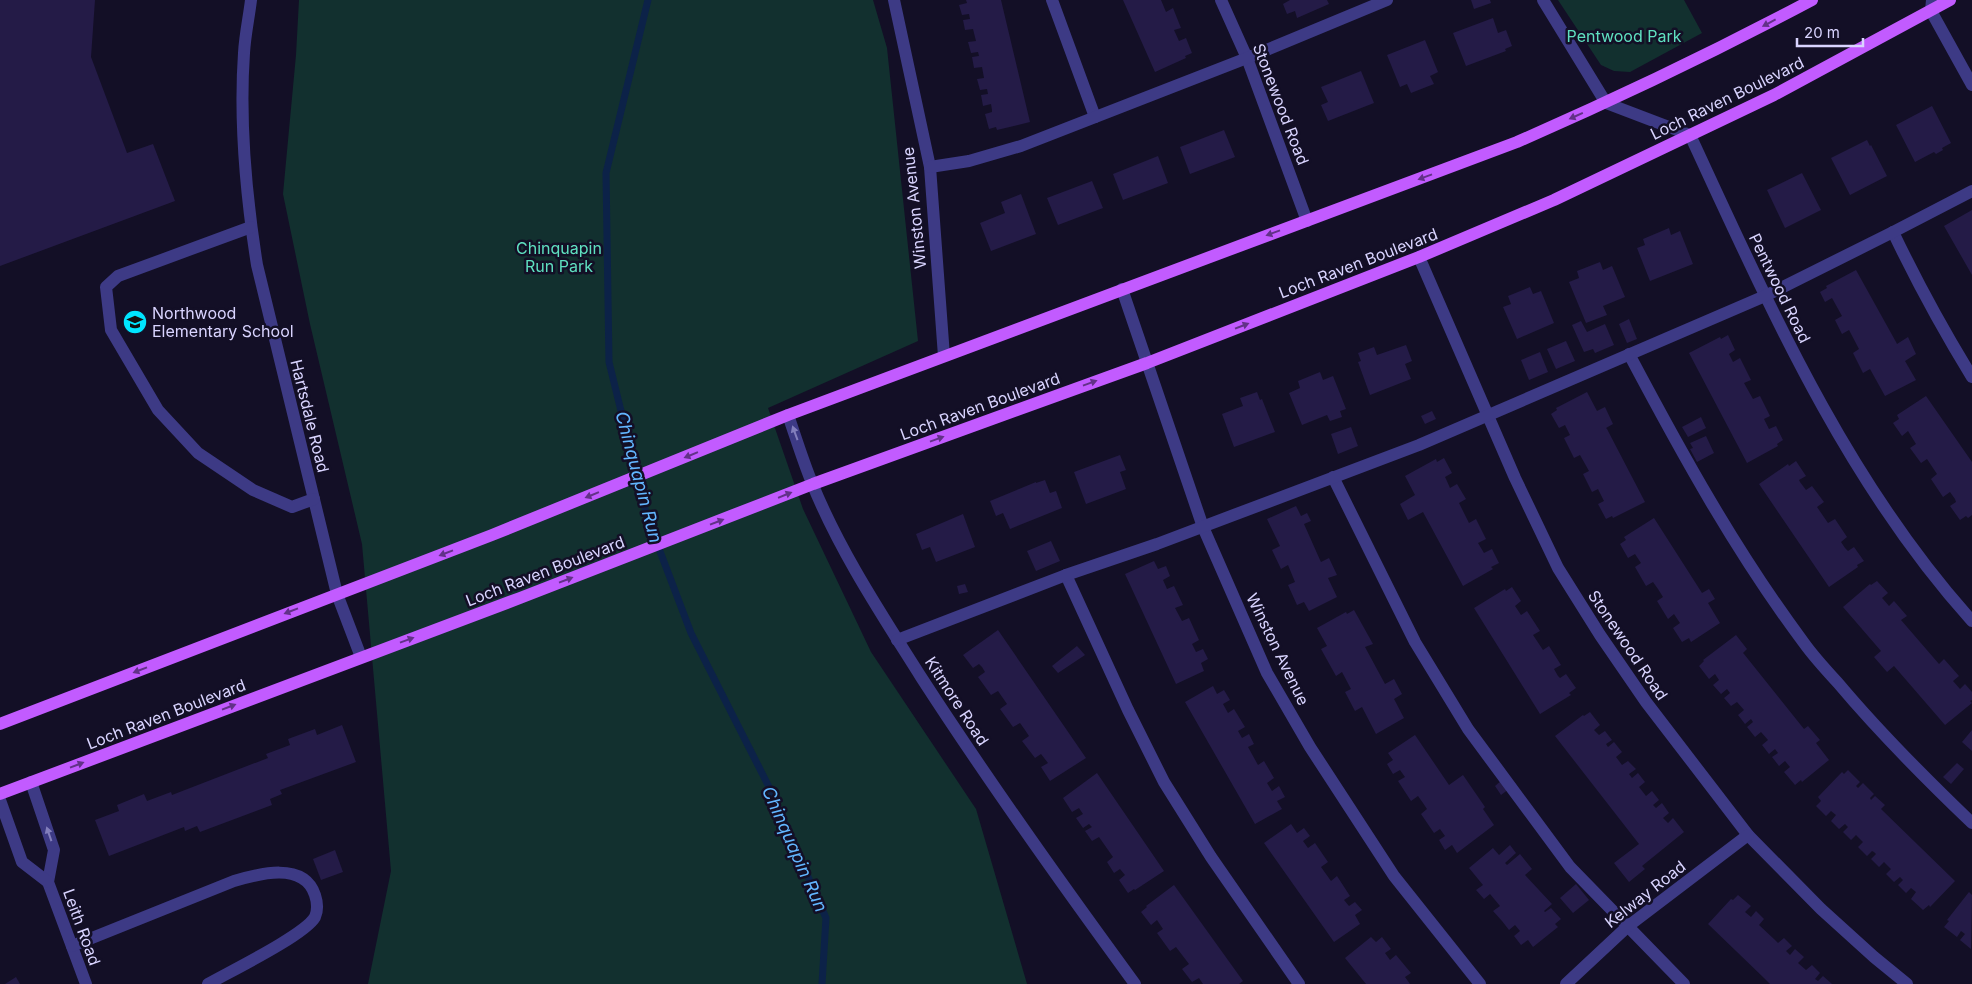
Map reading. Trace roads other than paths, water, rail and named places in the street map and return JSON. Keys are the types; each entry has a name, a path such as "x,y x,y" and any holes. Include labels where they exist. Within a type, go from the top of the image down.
{"main road":[{"path":"0,723 492,535 788,415 1518,142 1606,103 1743,37 1812,0"},
{"name":"Loch Raven Boulevard","path":"0,794 520,598 813,484 1147,362 1419,257 1554,200 1774,95 1932,5 1950,0"}],"street":[{"name":"Hartsdale Road","path":"251,0 244,50 242,96 244,148 251,227 257,265 337,594 361,657"},
{"name":"Winston Avenue","path":"894,0 930,167 944,356"},
{"path":"1052,0 1095,117"},
{"name":"Stonewood Road","path":"1221,0 1247,58 1307,221"},
{"path":"930,167 969,161 1021,146 1247,58 1385,0"},
{"path":"1543,0 1606,103 1690,135"},
{"path":"1932,5 1972,85"},
{"name":"Pentwood Road","path":"1690,135 1765,296 1834,428 1872,490 1914,550 1972,621"},
{"path":"898,640 1066,574 1202,527 1419,445 1765,296 1972,190"},
{"path":"251,227 118,276 106,288 111,330 158,410 198,453 253,490 292,507 314,499"},
{"path":"1893,232 1944,331 1972,377"},
{"name":"Stonewood Road","path":"1419,257 1515,478 1558,568 1595,627 1646,702 1748,835 1821,909 1907,984"},
{"name":"Winston Avenue","path":"1122,289 1202,527 1267,673 1310,747 1394,876 1480,984"},
{"path":"1629,354 1684,458 1748,563 1804,644 1871,722 1972,823"},
{"name":"Kitmore Road","path":"788,415 813,484 850,561 898,640 957,732 1048,866 1135,984"},
{"path":"1333,477 1415,642 1468,730 1570,867 1684,984"},
{"path":"1066,574 1128,710 1164,782 1211,857 1299,984"},
{"name":"Leith Road","path":"31,782 54,850 48,882 86,984"},
{"name":"Leith Road","path":"0,800 22,862 48,882"},
{"name":"Kelway Road","path":"1566,984 1627,927 1748,835"},
{"path":"72,946 234,881 258,874 284,872 301,878 313,888 317,902 315,917 299,932 208,984"}],"waterway":[{"name":"Chinquapin Run","path":"648,0 606,173 609,362 647,517 691,633 768,785 826,918 822,984"}],"place":[{"name":"Northwood Elementary School","path":"135,322"}],"park label":[{"name":"Pentwood Park","path":"1624,36"},
{"name":"Chinquapin Run Park","path":"559,257"}]}
